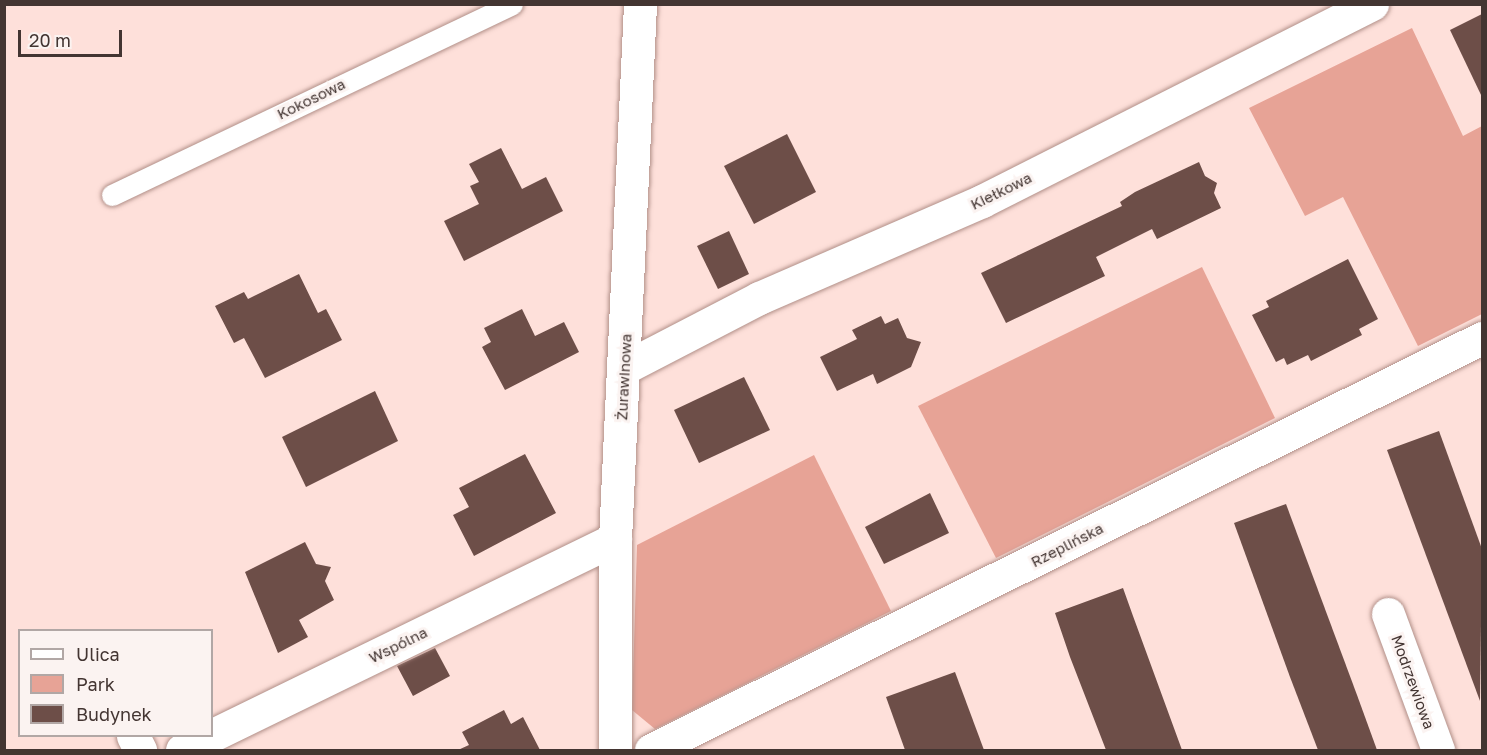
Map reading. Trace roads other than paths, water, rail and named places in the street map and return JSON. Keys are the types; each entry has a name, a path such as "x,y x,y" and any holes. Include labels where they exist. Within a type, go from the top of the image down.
{"street":[{"name":"Żurawinowa","path":"615,750 615,539 626,367 640,4"},
{"name":"Kiełkowa","path":"626,367 759,298 982,201 1372,4"},
{"name":"Rzeplińska","path":"651,750 1482,338"},
{"name":"Wspólna","path":"213,735 615,539"},
{"name":"Modrzewiowa","path":"1388,614 1438,750"},
{"name":"Wspólna","path":"182,750 209,737"}],"lane":[{"name":"Kokosowa","path":"111,195 512,4"}]}
